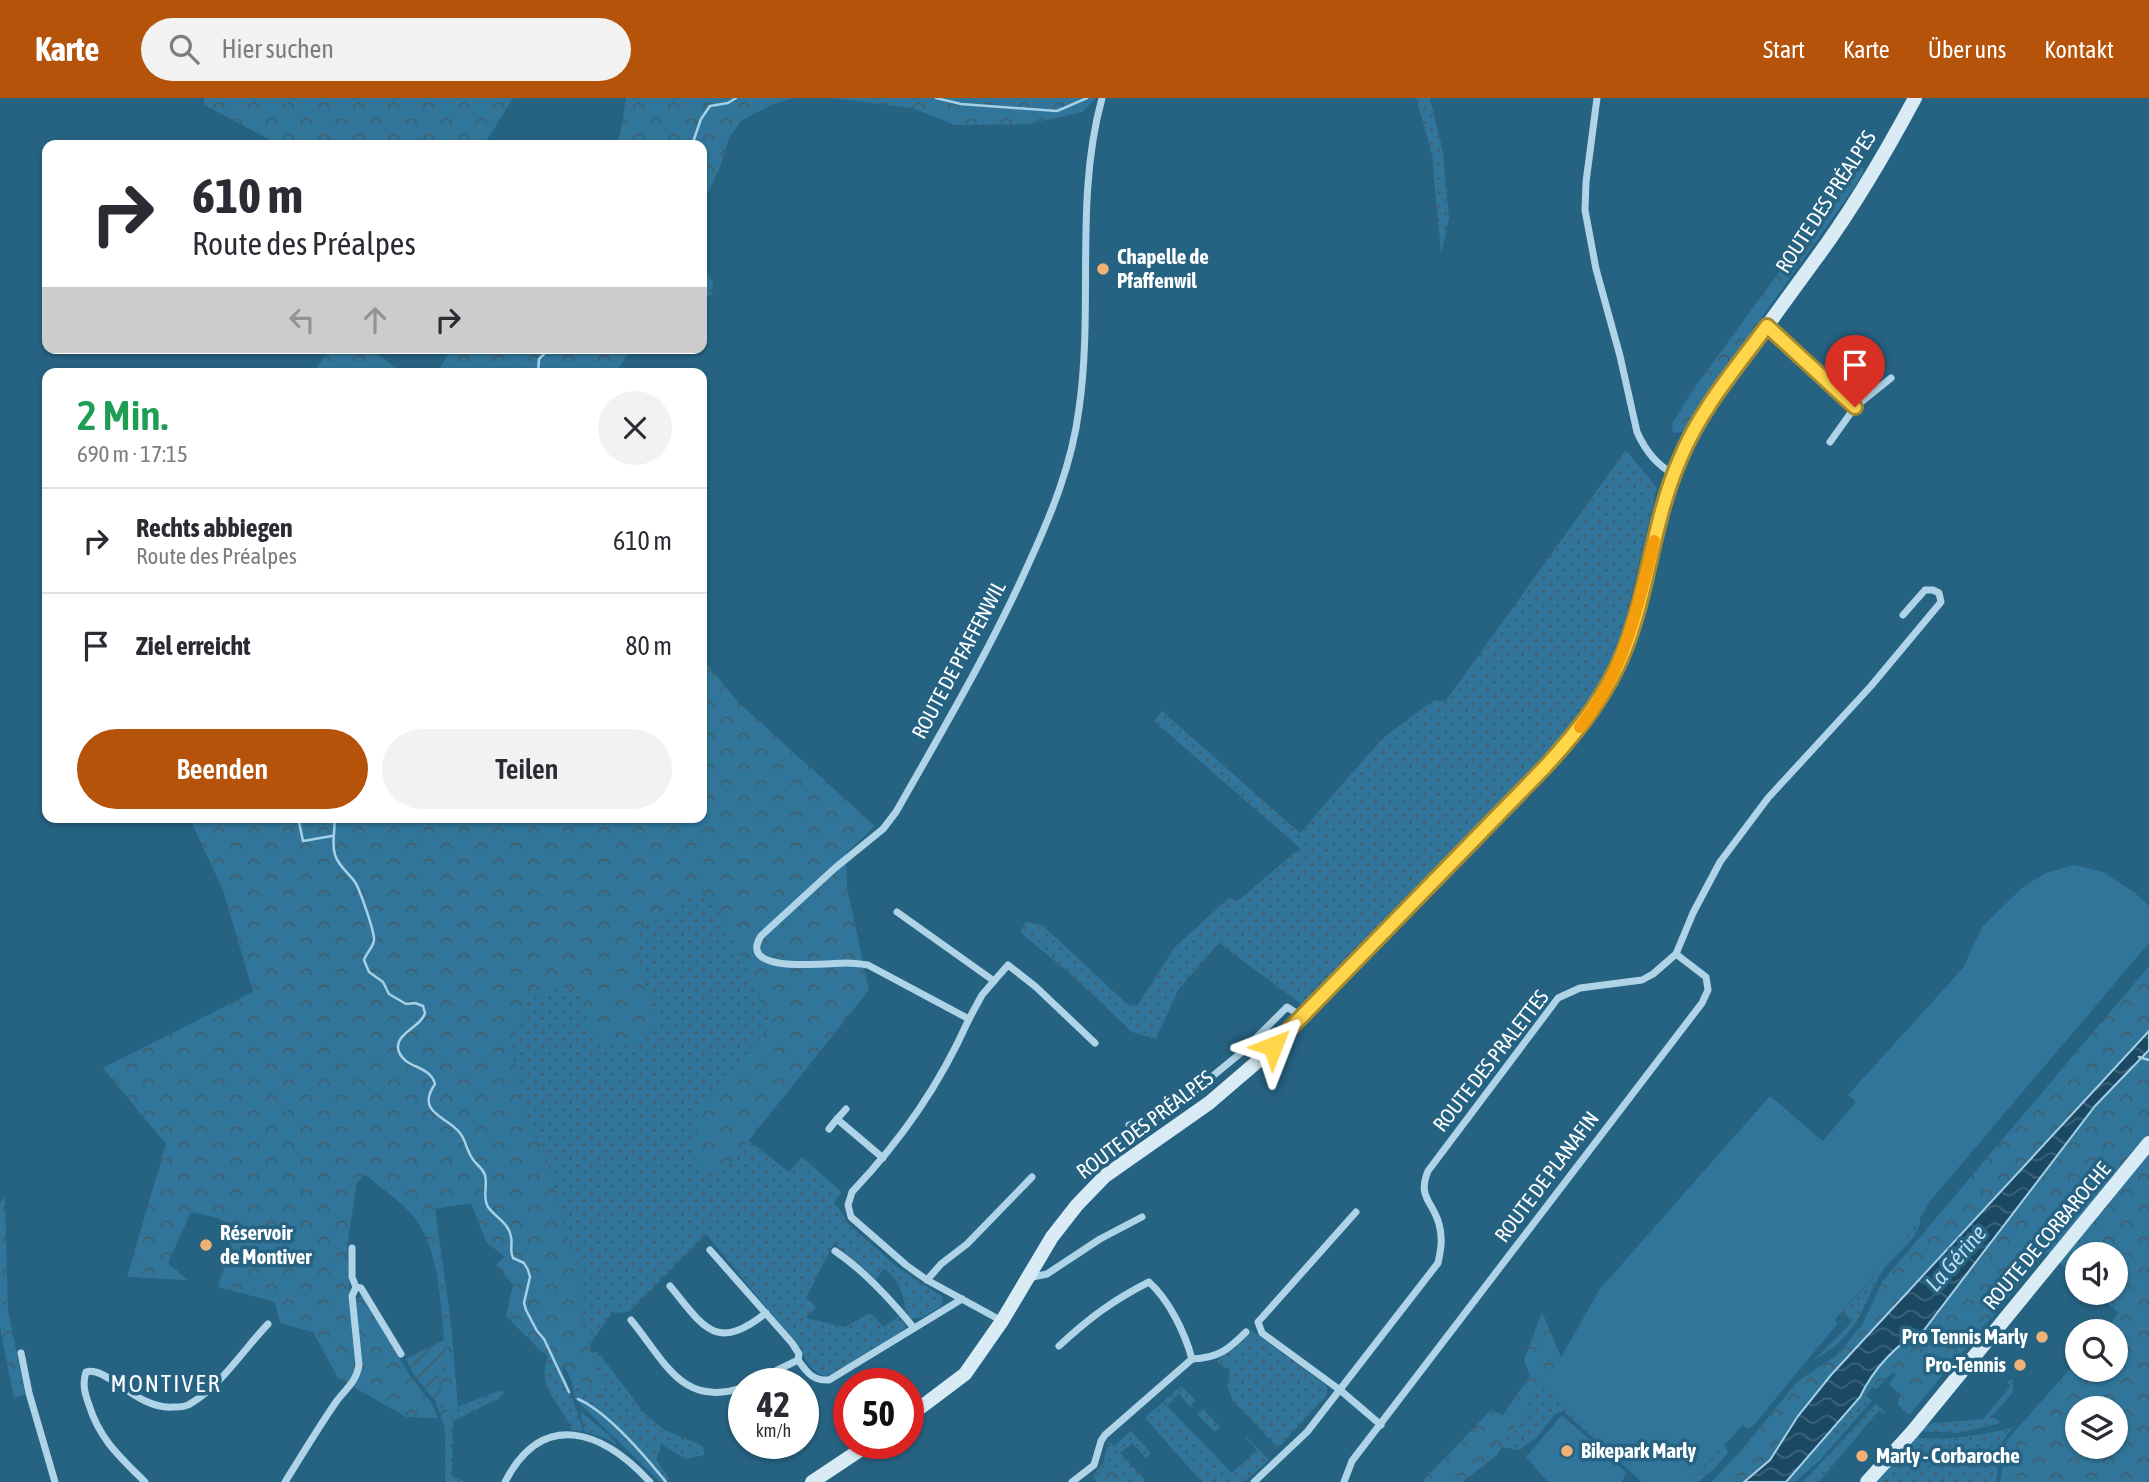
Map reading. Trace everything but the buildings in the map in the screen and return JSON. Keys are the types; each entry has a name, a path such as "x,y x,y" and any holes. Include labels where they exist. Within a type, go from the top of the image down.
{"main road":[{"name":"ROUTE DES PRÉALPES","path":"924,1406 965,1374 1002,1321 1060,1226 1105,1176 1218,1096 1258,1060 1545,767 1587,719 1625,648 1663,505 1674,474 1699,421 1867,186 1915,98"},
{"name":"ROUTE DE CORBAROCHE","path":"1867,1482 1924,1418 2149,1143"},
{"path":"812,1482 846,1459"}],"street":[{"name":"ROUTE DE PFAFFENWIL","path":"968,1019 868,965 784,965 765,960 757,947 761,936 835,868 883,829 896,812 1007,612 1043,532 1062,485 1079,409 1086,295 1085,195 1089,153 1102,98"},
{"path":"1597,98 1585,197 1590,241 1637,432 1649,453 1674,474"},
{"path":"1767,326 1855,407"},
{"path":"1830,442 1855,407 1891,378"},
{"name":"ROUTE DES PRALETTES","path":"1254,1482 1307,1432 1438,1263 1443,1240 1439,1220 1425,1198 1423,1184 1428,1171 1558,998 1580,988 1642,980 1653,975 1676,954 1693,913 1720,862 1768,798 1871,686 1941,602 1939,593 1925,590 1903,615"},
{"path":"897,912 994,981"},
{"name":"ROUTE DE PLANAFIN","path":"1344,1482 1352,1461 1702,1003 1708,990 1706,976 1676,954"},
{"path":"1002,1321 927,1280 906,1265 851,1217 848,1205 852,1192 916,1117 945,1070 975,1006 1008,965 1036,987 1095,1043"},
{"name":"ROUTE DES PRÉALPES","path":"1129,1125 1152,1120 1184,1100 1241,1052 1287,1007 1302,1017"},
{"path":"829,1129 846,1109"},
{"path":"837,1119 883,1158"},
{"path":"927,1280 967,1244 1032,1177"},
{"path":"1356,1212 1258,1322 1262,1333 1340,1390 1381,1424"},
{"path":"1028,1278 1046,1274 1100,1239 1142,1217"},
{"path":"285,1482 343,1394 353,1385 359,1366 352,1296 356,1287 352,1277 352,1248"},
{"path":"710,1250 792,1343 799,1354 798,1360 812,1377 819,1381 829,1380 962,1299"},
{"path":"835,1251 857,1268 896,1306 914,1328"},
{"path":"1059,1346 1116,1298 1149,1282 1165,1301 1188,1343 1192,1359"},
{"path":"670,1286 699,1321 709,1329 723,1334 740,1331 766,1313"},
{"path":"356,1287 361,1288 401,1354"},
{"path":"631,1320 678,1380 690,1388 708,1393 728,1392"},
{"path":"145,1482 108,1445 96,1427 84,1387 86,1372 98,1372 147,1404 165,1408 184,1406 194,1402 218,1380 268,1324"},
{"path":"1072,1482 1094,1465 1105,1435 1192,1359 1209,1358 1229,1349 1246,1332"},
{"path":"21,1353 29,1393 55,1482"},
{"path":"782,1368 798,1360"},
{"path":"505,1482 514,1464 527,1450 551,1437 564,1435 586,1437 610,1446 650,1482"}],"green space":[{"path":"204,98 513,98 487,140 270,140 204,105"},
{"path":"626,98 793,98 773,104 742,120 729,138 707,195 707,140 617,140"},
{"path":"832,98 1096,98 1082,112 1028,124 955,125 912,108"},
{"path":"1416,98 1430,98 1443,152 1449,218 1441,254 1432,154"},
{"path":"1863,166 1863,174 1683,432 1673,433 1672,424 1693,390 1855,168"},
{"path":"707,273 713,283 712,294 707,298"},
{"path":"326,354 377,354 397,368 316,368"},
{"path":"448,354 628,354 618,368 439,368"},
{"path":"1626,450 1657,488 1619,647 1585,710 1451,857 1301,1004 1219,943 1178,990 1156,1039 1132,1032 1074,977 1020,932 1026,922 1042,925 1127,1004 1137,1006 1175,947 1229,898 1239,900 1300,848 1154,721 1162,711 1300,833 1382,739 1434,700 1445,702"},
{"path":"707,664 738,702 875,826 846,853 847,888 869,990 719,1178 700,1173 692,1148 699,1109 772,1023 713,899 695,894 640,931 640,968 658,1026 638,1042 625,1046 599,1043 587,1023 585,997 566,987 525,999 512,1048 518,1091 528,1127 542,1146 550,1167 562,1218 582,1272 578,1300 585,1336 590,1344 605,1400 540,1350 506,1316 513,1285 496,1265 505,1257 486,1242 471,1203 435,1209 451,1323 458,1407 445,1412 446,1443 444,1425 435,1400 442,1409 440,1382 436,1373 446,1368 442,1310 431,1250 415,1218 366,1175 357,1182 347,1246 350,1307 355,1299 362,1296 411,1377 431,1402 438,1418 406,1417 338,1378 313,1332 280,1323 275,1302 218,1287 235,1229 218,1218 191,1212 168,1263 188,1280 127,1277 166,1144 103,1068 253,992 223,890 192,823 707,823"},
{"path":"2074,865 2103,872 2135,893 2149,906 2149,943 1931,1200 1914,1228 1835,1319 1837,1324 1754,1425 1748,1429 1743,1425 1690,1482 1646,1482 1539,1384 1561,1357 1600,1289 1770,1096 1823,1141 1856,1102 1848,1095 1963,968 1982,927 2023,887 2046,873"},
{"path":"695,893 713,899 772,1023 699,1109 719,1178 748,1140 789,1172 802,1157 842,1192 834,1203 846,1222 897,1267 943,1297 941,1306 923,1317 911,1319 905,1312 900,1288 889,1272 884,1269 875,1280 834,1243 806,1298 816,1307 806,1318 845,1327 870,1313 884,1327 899,1316 907,1327 857,1361 843,1368 833,1368 833,1373 826,1376 819,1373 819,1368 811,1367 803,1352 706,1234 629,1312 612,1313 590,1344 585,1337 578,1300 582,1272 562,1218 550,1167 542,1146 528,1127 518,1091 512,1048 525,998 566,987 585,997 587,1023 658,1026 640,968 640,931"},
{"path":"2149,966 2149,1031 1831,1375 1798,1416 1770,1460 1744,1482 1711,1482 1739,1453 1798,1381 1836,1356 1862,1325 1882,1282"},
{"path":"2149,1050 2149,1482 2000,1482 2007,1440 2065,1375 2065,1382 2128,1382 2128,1319 2114,1319 2119,1313 2110,1305 2128,1305 2128,1242 2065,1242 2065,1267 2047,1252 1909,1415 1898,1405 1900,1394 1889,1384 1896,1374 1893,1372 1876,1389 1873,1387 1795,1482 1786,1482 1860,1397 1886,1358 1904,1342 1924,1330 2095,1106"},
{"path":"5,1197 8,1311 25,1394 14,1398 0,1327 0,1203"},
{"path":"1920,1218 1917,1231 1886,1266 1851,1329 1829,1351 1813,1361 1850,1324 1849,1317 1842,1312 1874,1277 1872,1275"},
{"path":"1542,1312 1561,1357 1539,1384 1497,1455 1462,1482 1422,1482 1491,1410 1503,1415 1530,1376 1524,1360"},
{"path":"1252,1331 1327,1386 1327,1395 1278,1448 1233,1401 1227,1385 1230,1372 1217,1361"},
{"path":"444,1340 446,1369 437,1373 445,1407 442,1409 414,1375 406,1359"},
{"path":"551,1350 555,1351 559,1361 583,1431 572,1430 546,1384 546,1363"},
{"path":"594,1352 598,1352 644,1413 664,1430 703,1446 704,1455 686,1459 662,1445 656,1459 671,1482 660,1482 575,1399 572,1382 565,1367 592,1358"},
{"path":"2013,1379 2013,1392 1992,1416 2001,1423 1958,1433 1921,1431 1925,1424 1983,1419 2010,1387 2007,1381"},
{"path":"1539,1384 1646,1482 1642,1482 1563,1411 1555,1414 1537,1437 1519,1450 1501,1447"},
{"path":"1181,1386 1196,1401 1190,1407 1179,1393 1167,1406 1232,1473 1257,1450 1246,1436 1269,1460 1244,1482 1202,1482 1145,1418"},
{"path":"504,1391 502,1397 453,1421 452,1476 466,1482 445,1482 445,1412"},
{"path":"1866,1395 1872,1401 1820,1460 1795,1482"},
{"path":"1876,1404 1884,1414 1879,1410 1819,1482 1803,1482"},
{"path":"1203,1409 1220,1427 1215,1432 1197,1414"},
{"path":"580,1411 618,1446 607,1439 585,1432"},
{"name":"Bikepark Marly","path":"1562,1415 1626,1472 1622,1482 1548,1482 1526,1457"},
{"path":"2013,1428 2003,1440 1996,1482 1877,1482 1917,1437 1953,1438"},
{"path":"1131,1431 1151,1453 1146,1458 1132,1443 1120,1453 1147,1482 1122,1482 1108,1464 1096,1476 1100,1482 1097,1482 1093,1476 1103,1463 1109,1441 1114,1446"},
{"path":"1725,1444 1728,1453 1712,1471 1698,1482 1690,1482"},
{"path":"1108,1464 1122,1482 1100,1482 1096,1477"}],"water":[{"name":"La Gérine","path":"2149,1031 2149,1050 2095,1106 1924,1330 1904,1342 1886,1358 1860,1397 1786,1482 1744,1482 1770,1460 1798,1416 1831,1375"}],"waterway":[{"path":"694,140 701,119 710,106 728,103 736,98"},
{"path":"936,98 961,104 1057,111 1087,98"},
{"path":"538,368 539,359 544,354"},
{"path":"299,823 303,841 332,836"},
{"path":"334,823 335,855 357,887 374,936 364,960 369,972 383,982 389,994 406,1004 423,1006 425,1013 400,1040 399,1052 407,1062 432,1078 435,1084 430,1094 431,1108 460,1133 470,1155 484,1172 486,1203 510,1232 513,1258 524,1263 528,1270 530,1277 524,1303 526,1310 544,1339 569,1392"},
{"path":"2139,1057 2149,1060"},
{"path":"578,1399 613,1424 666,1482"}],"slow traffic":[{"path":"1580,727 1600,698 1625,648 1634,623 1654,541"}],"place":[{"name":"Chapelle de Pfaffenwil","path":"1103,269"},
{"name":"Réservoir de Montiver","path":"206,1245"},
{"name":"Pro Tennis Marly","path":"2042,1337"},
{"name":"Pro-Tennis","path":"2020,1365"},
{"name":"Bikepark Marly","path":"1567,1451"},
{"name":"Marly - Corbaroche","path":"1862,1456"}],"district":[{"name":"MONTIVER","path":"166,1384"}],"route":[{"path":"1273,1046 1545,767 1587,719 1615,671 1634,623 1663,505 1679,460 1712,402 1767,326 1855,407"}]}
